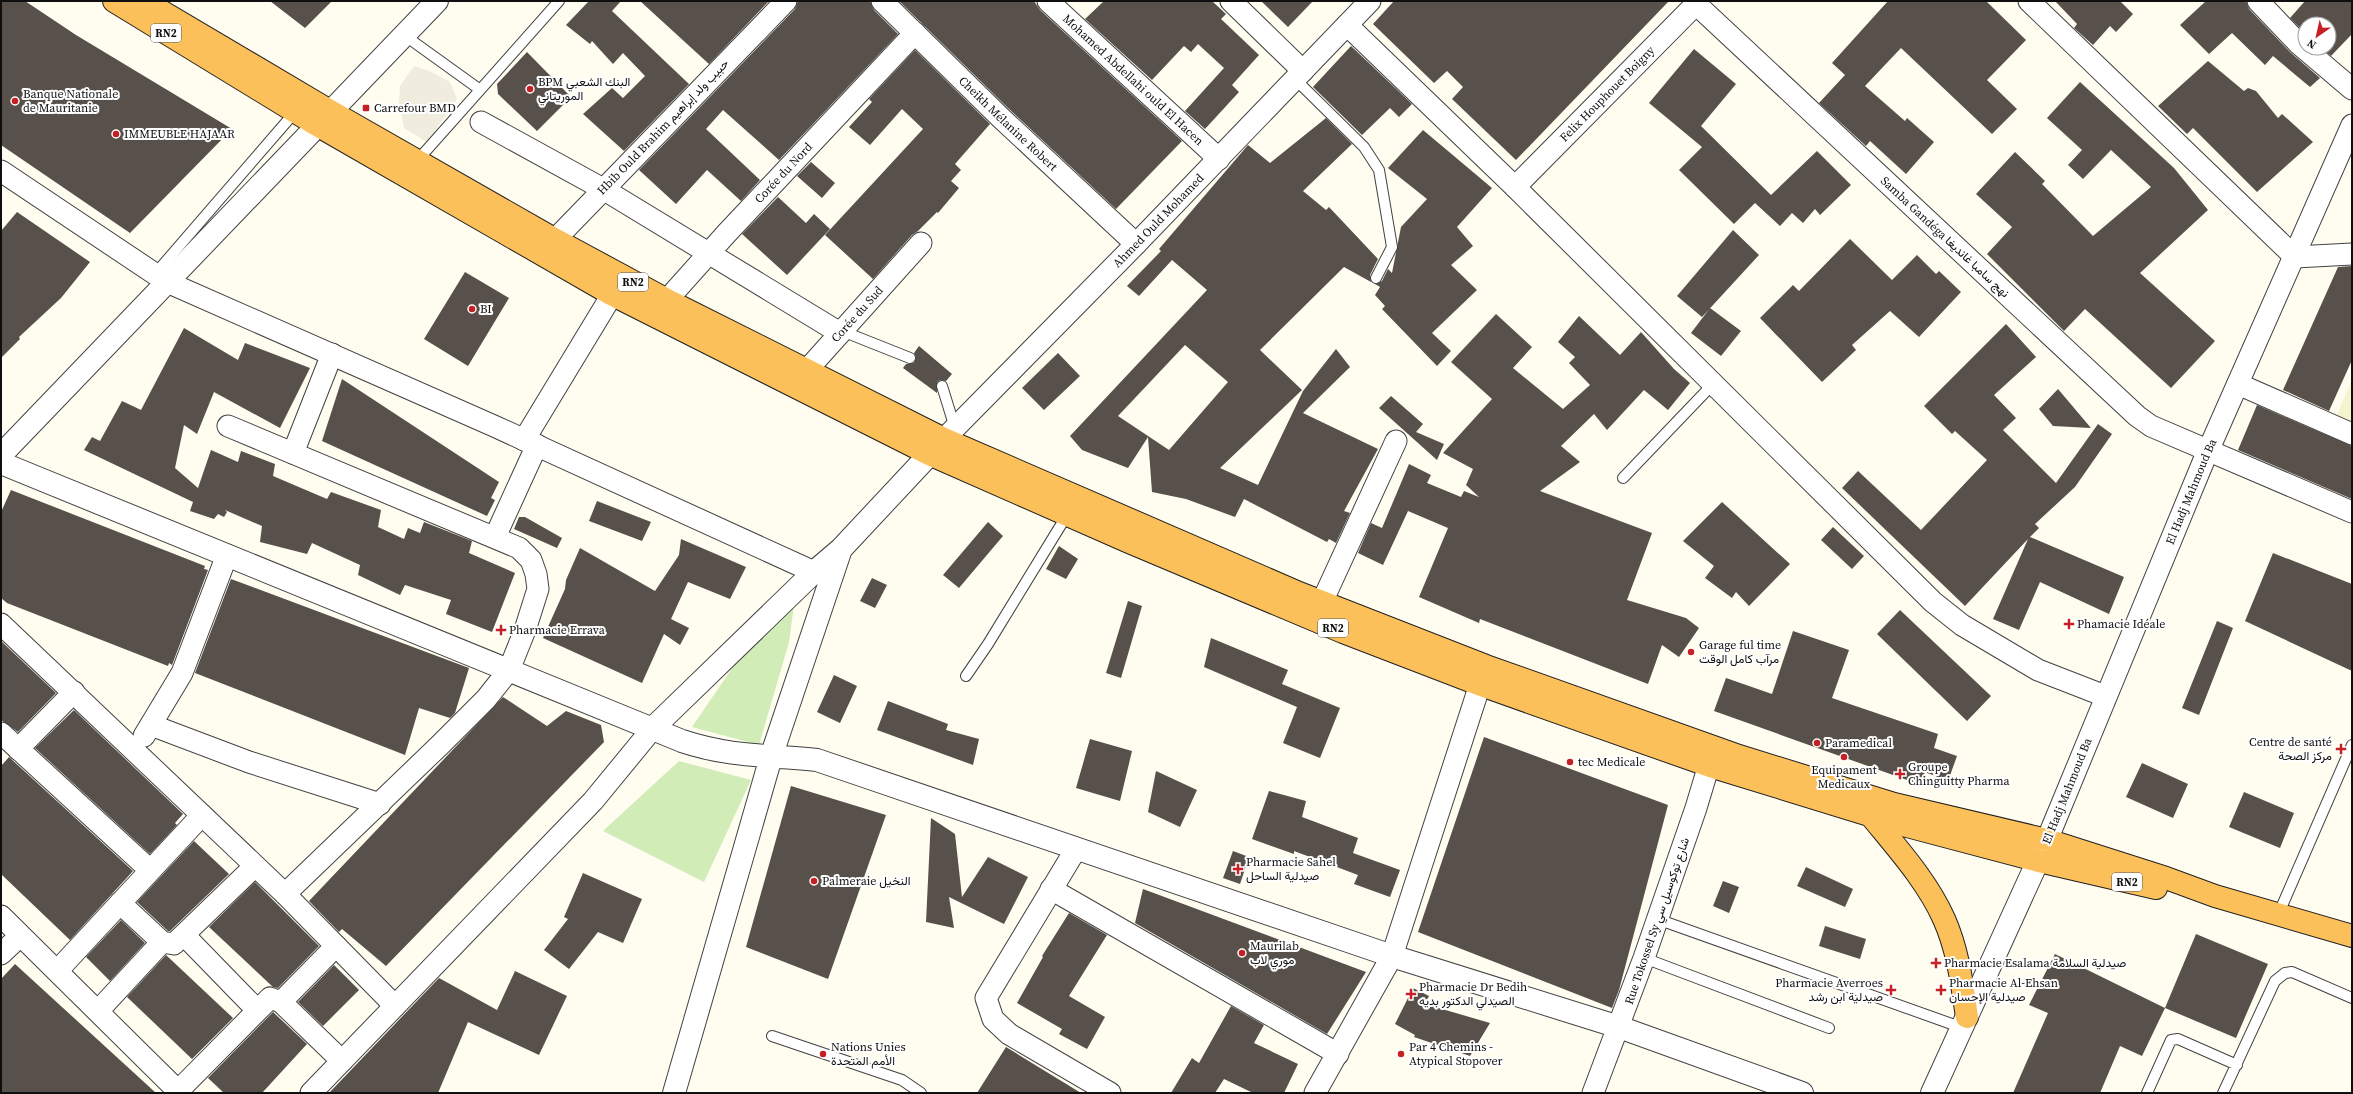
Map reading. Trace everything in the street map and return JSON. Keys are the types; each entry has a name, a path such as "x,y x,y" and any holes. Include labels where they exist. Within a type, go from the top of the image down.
{"highway":[{"name":"RN2","path":"114,1 296,112 324,118"},
{"name":"RN2","path":"144,1 324,118 548,247 662,308 802,378 1322,602 1483,676"},
{"name":"RN2","path":"943,440 1067,515 1343,632 1483,676 1712,756 2039,861 2162,890 2215,896"},
{"name":"RN2","path":"1874,808 2048,840 2166,878 2215,896 2352,936"},
{"path":"1874,808 1944,919 1960,967 1965,1022"}],"street":[{"path":"1,455 161,278 324,118 437,1"},
{"name":"Hbib Ould Brahim حبيب ولد إبراهيم","path":"548,247 786,1"},
{"name":"Cheikh Mélanine Robert","path":"882,1 1000,117 1136,244"},
{"name":"Mohamed Abdellahi ould El Hacen","path":"1049,1 1219,159"},
{"path":"1231,1 1299,75"},
{"name":"Ahmed Ould Mohamed","path":"943,440 1219,159 1370,1"},
{"path":"2029,1 2295,257 2352,254"},
{"path":"2258,1 2299,44 2352,89"},
{"name":"Felix Houphouet Boigny","path":"1515,186 1696,2"},
{"name":"Samba Gandéga نهج سامبا غانديغا","path":"1696,2 2137,416 2151,426 2352,512"},
{"path":"1347,25 1515,186 1932,602 1962,625 2038,670 2105,696"},
{"name":"Corée du Nord","path":"662,308 708,254 915,33"},
{"path":"481,122 603,189 708,254 841,332"},
{"name":"El Hadj Mahmoud Ba","path":"1932,1093 2039,861 2105,696 2209,450 2352,125"},
{"path":"1,172 161,278 531,443 814,572"},
{"name":"Corée du Sud","path":"802,378 921,243"},
{"path":"495,537 531,443 617,285"},
{"path":"293,453 332,354"},
{"path":"2238,384 2352,434"},
{"path":"228,426 519,548 531,560 536,574 538,589 525,630 509,670 486,699 380,804 285,894"},
{"path":"311,1093 505,895 593,801 653,728 814,572 841,549 943,440"},
{"path":"1322,602 1396,441"},
{"path":"1,463 709,750 771,757 816,760 1392,956 1619,1027 1802,1093"},
{"path":"674,1093 771,757 841,549"},
{"path":"135,750 182,673 227,555"},
{"path":"1,624 285,894 395,1006"},
{"path":"1315,1093 1392,956 1483,676"},
{"path":"74,692 7,742 150,870"},
{"path":"151,725 249,762 380,804"},
{"name":"Rue Tokossel Sy شارع توكوسيل سي","path":"1593,1093 1644,958 1712,756"},
{"path":"58,970 202,815"},
{"path":"1076,849 986,998 993,1019 1009,1034 1110,1093"},
{"path":"120,903 162,942 174,944 255,866"},
{"path":"1051,889 1338,1054"},
{"path":"1,916 20,936 58,970 179,1092 270,998 281,1002 342,1061"},
{"path":"184,935 257,1010"},
{"path":"1,954 20,936"},
{"path":"98,1011 162,942"},
{"path":"281,1002 336,946"}],"lane":[{"path":"411,167 479,88 559,1"},
{"path":"404,35 479,88"},
{"path":"1299,75 1364,147 1379,170 1392,247 1376,278"},
{"path":"161,278 296,112"},
{"path":"841,332 910,358"},
{"path":"1623,478 1713,384"},
{"path":"942,386 943,440"},
{"path":"966,676 988,644 1067,515"},
{"path":"2278,915 2352,745"},
{"path":"1657,919 1965,1022"},
{"path":"1644,958 1829,1028"},
{"path":"2223,1093 2275,981 2285,973 2292,972 2352,998"},
{"path":"772,1036 902,1080 921,1093"},
{"path":"2147,1093 2171,1040 2178,1039 2237,1065"}],"shaded area":[{"name":"Carrefour BMD","path":"414,66 430,71 450,82 457,99 427,142 404,128 399,102 400,86"},
{"path":"2352,380 2352,426 2335,419"}],"green space":[{"path":"794,605 789,642 759,745 692,727 752,639"},
{"path":"679,761 751,780 704,882 603,831"}],"building":[{"name":"IMMEUBLE HAJAAR","path":"1,1 25,1 76,35 232,129 130,233 1,145"},
{"path":"270,1 332,1 305,28"},
{"path":"589,1 621,1 612,11 689,84 624,151 583,114 612,88 623,98 645,76 623,53 613,64 592,41 590,44 566,25"},
{"path":"640,1 769,1 709,64"},
{"path":"798,1 870,1 874,10 898,34 779,160 723,110 706,129 760,180 741,201 707,170 676,204 639,170 795,9"},
{"path":"899,1 1034,1 1040,10 1182,141 1116,209 1008,108"},
{"path":"1104,1 1212,1 1226,14 1221,19 1259,55 1232,85 1239,92 1205,129 1185,111 1224,68 1198,44 1191,52 1184,46 1152,80 1085,19"},
{"path":"1261,1 1313,1 1288,27"},
{"path":"1394,1 1669,1 1516,160 1452,99 1463,87 1447,71 1434,83 1373,24"},
{"path":"1888,1 1986,1 2026,40 1987,80 2017,109 1992,134 1901,48 1865,86 1905,121 1907,118 1934,142 1906,174 1870,141 1866,146 1819,103 1845,75 1832,63"},
{"path":"2055,1 2120,1 2133,14 2116,32 2110,26 2093,45 2074,28 2077,24"},
{"path":"2206,1 2246,1 2249,9 2290,52 2320,78 2310,87 2273,56 2265,65 2232,33 2209,54 2180,25"},
{"path":"2305,1 2352,1 2352,34 2337,50 2337,16 2297,16 2297,25 2290,18"},
{"path":"1351,46 1412,104 1399,117 1390,108 1362,135 1313,87"},
{"path":"1694,49 1736,84 1701,126 1771,195 1817,151 1851,185 1820,215 1815,209 1803,223 1792,213 1780,226 1755,203 1734,224 1679,170 1702,147 1649,103"},
{"path":"915,50 990,124 955,164 961,170 951,181 959,188 938,213 937,212 912,235 873,279 825,235 923,129 902,109 870,145 849,127 872,102 869,99"},
{"name":"BPM البنك الشعبي الموريتاني","path":"527,52 571,97 537,131 498,94 497,84"},
{"path":"2208,61 2244,91 2248,88 2256,91 2278,118 2282,114 2313,142 2257,192 2193,128 2187,134 2158,106"},
{"path":"2080,82 2174,168 2208,210 2140,273 2215,341 2171,388 2085,309 2064,331 1987,254 2012,227 1976,194 2015,152 2045,181 2042,184 2093,236 2151,187 2111,150 2083,179 2068,165 2082,150 2047,118"},
{"path":"1326,118 1352,144 1303,191 1326,210 1329,207 1378,259 1370,275 1371,282 1344,267 1260,350 1302,390 1220,468 1258,485 1303,391 1336,349 1350,367 1303,413 1378,449 1344,511 1350,513 1336,543 1329,539 1327,542 1244,499 1235,517 1186,499 1152,492 1148,437 1128,468 1082,450 1070,436 1207,290 1172,260 1139,296 1127,286 1161,251 1159,249 1248,145 1270,163","holes":["1185,345 1228,382 1169,450 1118,416"]},
{"path":"1423,130 1492,188 1457,227 1473,246 1451,265 1477,290 1432,333 1451,351 1437,366 1382,309 1385,306 1375,295 1380,287 1375,284 1382,281 1388,269 1392,273 1401,227 1427,199 1388,168"},
{"path":"811,162 835,183 822,198 797,176"},
{"path":"778,197 806,223 814,214 830,229 787,275 742,234"},
{"path":"17,212 90,262 61,298 19,337 20,339 1,358 1,231"},
{"path":"1733,230 1759,255 1702,317 1677,296"},
{"path":"1850,239 1892,280 1917,255 1936,274 1939,271 1961,292 1919,337 1890,311 1852,345 1856,350 1822,382 1760,318 1793,285 1799,291"},
{"path":"2352,266 2352,360 2329,411 2283,390 2338,267"},
{"name":"BI","path":"465,272 509,298 468,366 424,339"},
{"path":"1710,308 1741,331 1721,356 1691,333"},
{"path":"1496,314 1532,347 1513,368 1563,409 1590,385 1569,363 1575,357 1558,342 1579,316 1620,355 1641,332 1674,369 1690,383 1668,410 1644,390 1607,430 1594,414 1561,446 1580,462 1540,491 1652,533 1627,600 1686,618 1699,628 1679,657 1662,645 1648,684 1480,619 1479,623 1419,597 1448,528 1408,511 1383,565 1358,553 1371,523 1382,528 1409,464 1431,475 1427,483 1461,497 1464,491 1479,497 1466,485 1473,469 1443,453 1492,399 1451,362"},
{"path":"2006,324 2036,357 1994,395 2016,418 2003,430 2056,483 2098,424 2112,434 2075,487 2035,524 2039,528 2030,537 2124,577 2109,614 2040,582 2019,630 1993,619 2028,539 1965,606 1842,488 1858,471 1921,530 1987,460 1955,431 1952,434 1924,406"},
{"path":"184,328 238,360 245,343 310,368 280,428 214,392 197,434 184,425 175,468 198,488 211,450 238,462 241,451 275,464 273,476 327,499 331,492 381,510 378,527 404,539 408,528 420,533 424,522 472,541 469,553 515,573 492,632 446,614 451,600 405,585 400,595 358,575 360,565 312,543 307,554 260,542 262,526 225,510 227,512 224,517 218,514 214,519 190,511 193,502 84,450 92,437 100,441 122,401 141,410"},
{"path":"919,346 952,374 946,381 940,380 937,382 937,393 903,368 906,364 914,363 916,357 914,353"},
{"path":"1058,353 1080,376 1044,410 1022,388"},
{"path":"342,379 499,482 491,498 495,500 487,516 322,441"},
{"path":"2058,389 2091,428 2053,426 2039,409"},
{"path":"1391,396 1423,424 1416,432 1444,444 1437,460 1379,408"},
{"path":"2257,405 2352,446 2352,499 2238,450"},
{"path":"11,490 205,566 204,569 208,570 172,665 169,663 168,666 7,603 1,598 1,512"},
{"path":"597,501 651,522 642,541 589,521"},
{"path":"1722,502 1790,564 1749,606 1736,592 1732,598 1705,578 1714,566 1683,541"},
{"path":"519,517 525,517 562,538 557,548 514,529"},
{"path":"988,522 1003,536 959,588 943,575"},
{"path":"1833,527 1864,556 1852,569 1821,540"},
{"path":"681,539 746,567 730,599 688,582 671,619 689,628 680,645 664,634 642,683 543,638 565,589 566,580 580,548 655,591 679,555"},
{"path":"1059,546 1078,559 1066,579 1046,569"},
{"path":"2273,553 2352,584 2352,671 2245,621"},
{"path":"872,578 887,585 875,608 860,601"},
{"path":"231,579 469,668 455,713 450,718 419,708 405,755 195,673"},
{"path":"1128,601 1142,606 1121,678 1106,673"},
{"path":"1900,610 1991,696 1967,721 1877,634"},
{"path":"2217,621 2233,628 2199,715 2182,708"},
{"path":"1793,631 1849,650 1832,698 1938,734 1934,748 1957,756 1948,781 1925,772 1921,785 1714,711 1726,678 1772,694"},
{"path":"1211,638 1288,670 1282,684 1340,708 1320,758 1283,743 1297,707 1204,667"},
{"path":"1,641 56,693 18,732 1,720"},
{"path":"834,675 857,686 840,723 817,712"},
{"path":"503,697 547,726 566,711 601,725 604,742 386,966 342,929 339,932 309,901"},
{"path":"888,701 948,724 946,730 979,739 973,765 877,730"},
{"path":"74,710 183,814 175,823 177,825 150,854 35,748"},
{"path":"1484,737 1668,805 1619,990 1612,1008 1418,932"},
{"path":"1090,739 1132,751 1120,801 1076,788"},
{"path":"9,757 133,871 70,940 1,874 1,766"},
{"path":"2142,763 2188,784 2173,818 2126,797"},
{"path":"1156,771 1197,790 1180,827 1148,812"},
{"name":"Palmeraie النخيل","path":"791,786 886,815 828,979 746,947"},
{"path":"1269,791 1306,801 1302,817 1358,838 1353,853 1400,870 1390,897 1354,884 1358,875 1294,851 1294,854 1252,839"},
{"path":"2244,792 2294,813 2280,848 2229,827"},
{"path":"931,818 955,834 962,897 988,857 1028,877 1004,924 949,897 954,928 926,922"},
{"path":"194,841 229,874 170,931 168,931 137,902"},
{"path":"1233,851 1249,857 1240,884 1223,878"},
{"path":"1806,867 1853,889 1845,907 1797,886"},
{"path":"583,873 642,899 623,943 598,932 569,969 544,950 568,919 564,917"},
{"path":"1723,881 1739,887 1729,913 1713,906"},
{"path":"255,882 319,946 278,988 273,987 209,927"},
{"name":"Maurilab موري لاب","path":"1143,889 1366,972 1327,1034 1135,923"},
{"path":"1069,913 1107,935 1069,996 1105,1017 1087,1049 1059,1034 1062,1029 1017,1003 1043,957 1042,956"},
{"path":"121,920 145,943 110,981 86,957"},
{"path":"1825,926 1866,939 1860,959 1819,946"},
{"path":"2196,934 2268,964 2236,1038 2165,1008"},
{"path":"2055,954 2165,1008 2142,1056 2120,1046 2100,1093 2013,1093 2048,1013 2029,1005"},
{"path":"166,955 233,1018 192,1059 127,997"},
{"path":"15,964 156,1093 1,1093 1,979"},
{"path":"334,965 359,990 323,1026 298,1002"},
{"path":"515,971 567,996 539,1055 468,1022 438,1093 329,1093 439,978 497,1010"},
{"path":"1413,988 1429,996 1425,1004 1490,1023 1470,1056 1414,1037 1415,1035 1395,1024"},
{"path":"1231,1006 1264,1025 1254,1043 1298,1064 1284,1093 1253,1093 1224,1079 1215,1093 1171,1093 1192,1058 1199,1063"},
{"path":"273,1012 307,1044 262,1093 224,1093 208,1078"},
{"path":"1006,1047 1081,1093 977,1093"}],"place":[{"name":"BPM البنك الشعبي الموريتاني","path":"530,89"},
{"name":"Banque Nationale de Mauritanie","path":"15,101"},
{"name":"Carrefour BMD","path":"366,108"},
{"name":"IMMEUBLE HAJAAR","path":"116,134"},
{"name":"BI","path":"472,309"},
{"name":"Phamacie Idéale","path":"2069,624"},
{"name":"Pharmacie Errava","path":"501,630"},
{"name":"Garage ful time مرآب كامل الوقت","path":"1691,652"},
{"name":"Paramedical","path":"1817,743"},
{"name":"Centre de santé مركز الصحة","path":"2341,749"},
{"name":"Equipament Medicaux","path":"1844,757"},
{"name":"tec Medicale","path":"1570,762"},
{"name":"Groupe Chinguitty Pharma","path":"1900,774"},
{"name":"Pharmacie Sahel صيدلية الساحل","path":"1238,869"},
{"name":"Palmeraie النخيل","path":"814,881"},
{"name":"Maurilab موري لاب","path":"1242,953"},
{"name":"Pharmacie Esalama صيدلية السلامة","path":"1936,963"},
{"name":"Pharmacie Averroes صيدلية ابن رشد","path":"1891,990"},
{"name":"Pharmacie Al-Ehsan صيدلية الإحسان","path":"1941,990"},
{"name":"Pharmacie Dr Bedih الصيدلي الدكتور بديه","path":"1411,994"},
{"name":"Nations Unies الأمم المتحدة","path":"823,1054"},
{"name":"Par 4 Chemins - Atypical Stopover","path":"1401,1054"}]}
